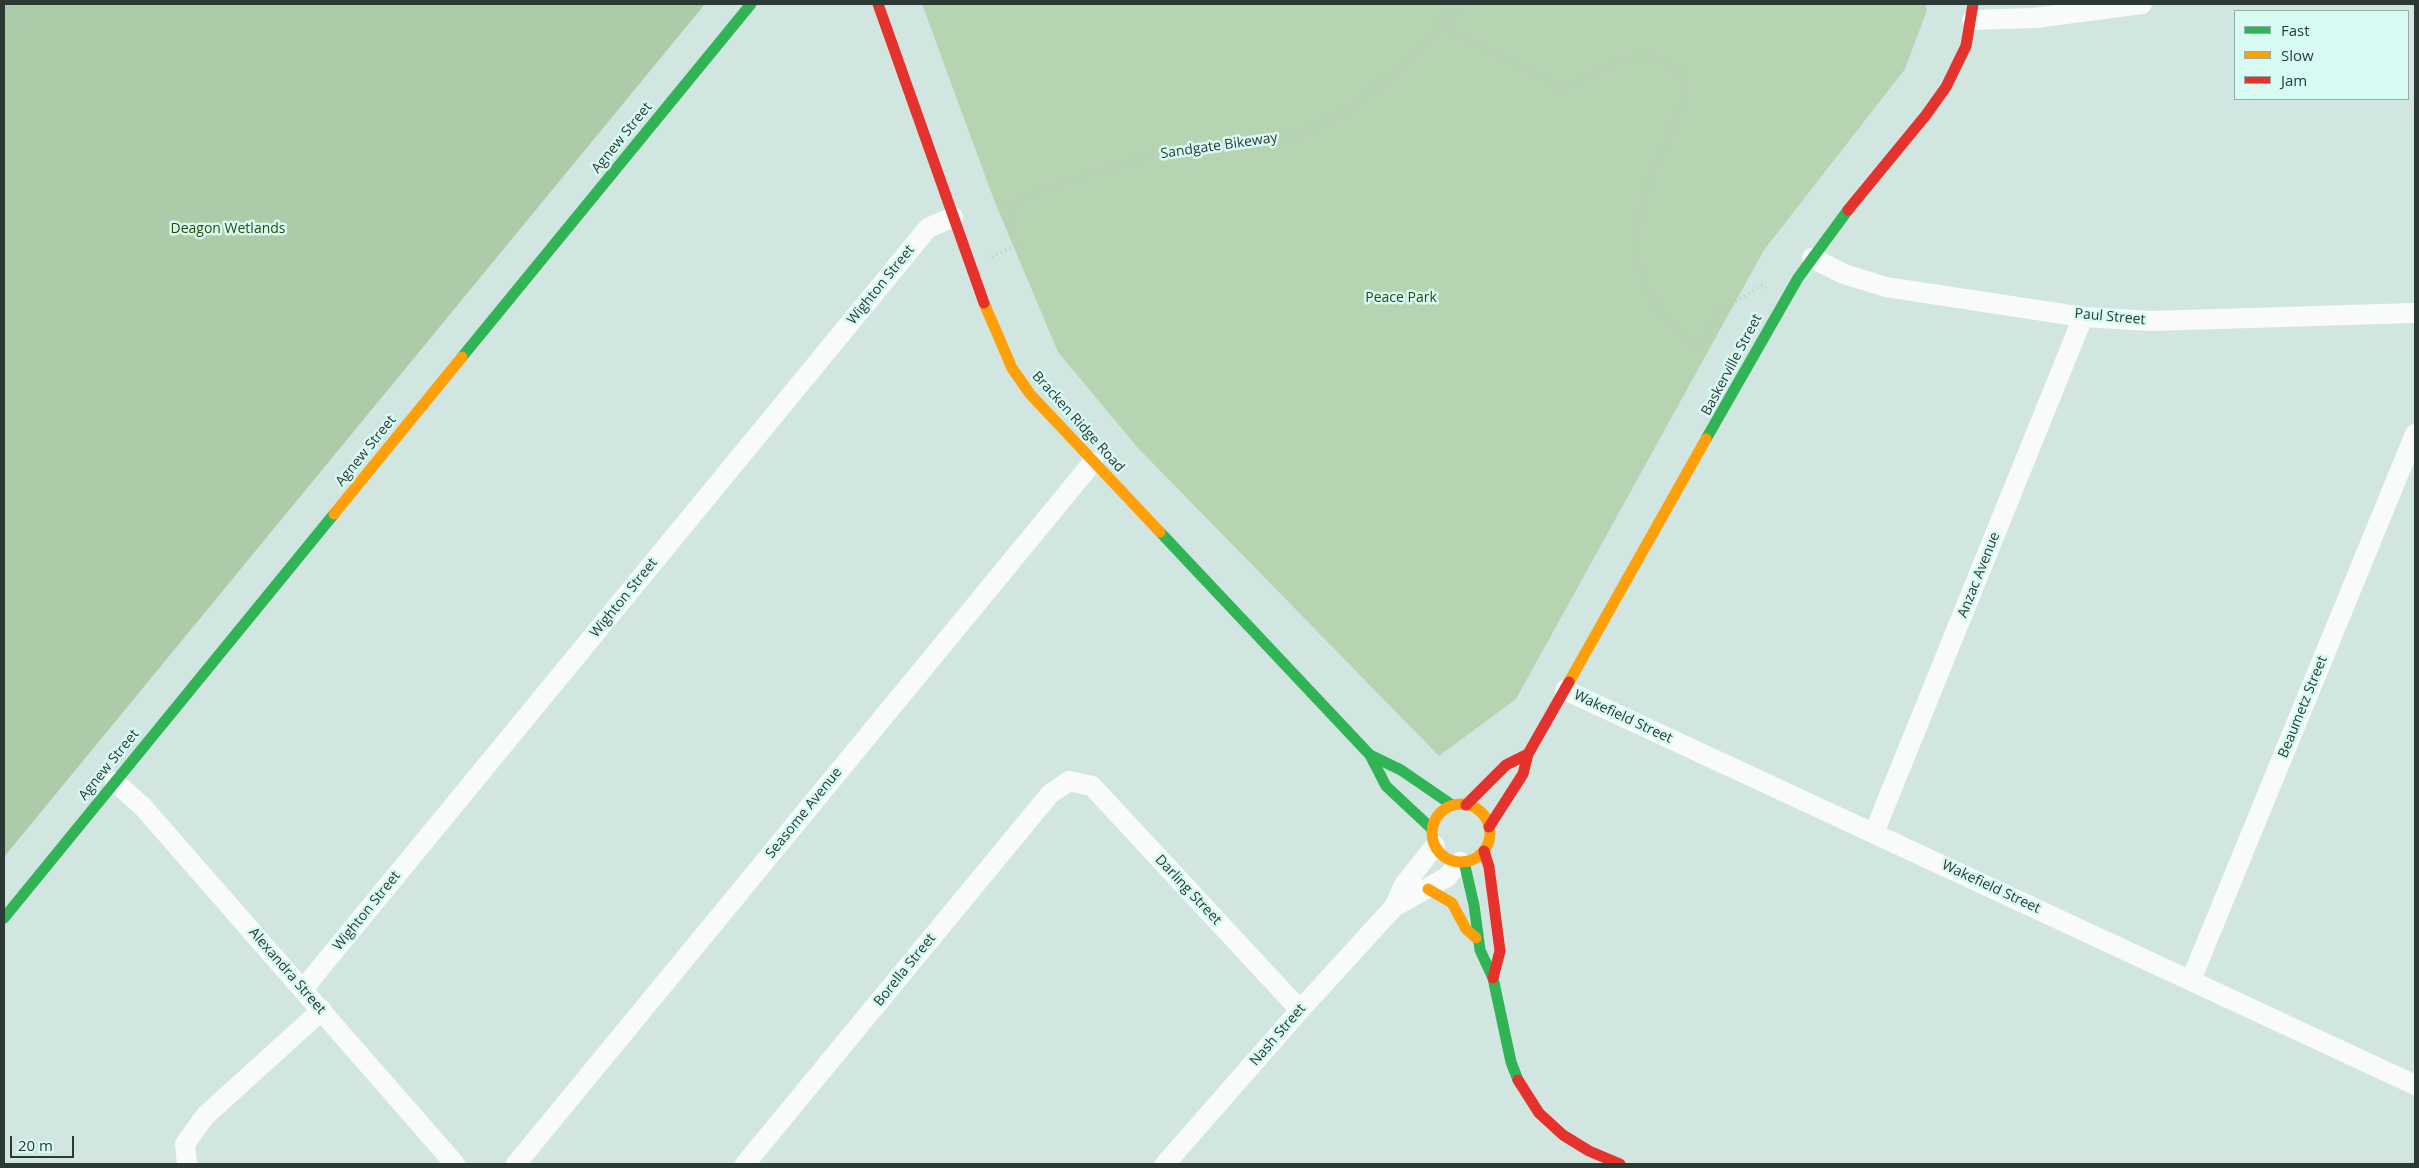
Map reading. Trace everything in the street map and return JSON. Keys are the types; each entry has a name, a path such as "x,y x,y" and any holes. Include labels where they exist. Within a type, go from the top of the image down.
{"street":[{"name":"Agnew Street","path":"4,918 751,4"},
{"name":"Bracken Ridge Road","path":"878,4 981,297 1012,368 1030,394 1370,755 1386,786 1434,838"},
{"path":"1972,12 2035,18 2142,4"},
{"name":"Baskerville Street","path":"1489,827 1523,774 1528,754 1717,424 1778,312 1832,229 1926,116 1946,88 1966,46 1972,12"},
{"name":"Wighton Street","path":"303,989 928,228 953,217"},
{"name":"Paul Street","path":"1812,258 1844,274 1886,287 2083,316 2151,321 2415,313"},
{"name":"Anzac Avenue","path":"1874,833 2083,316"},
{"name":"Beaumetz Street","path":"2191,980 2415,434"},
{"name":"Seasome Avenue","path":"516,1164 1093,462"},
{"name":"Wakefield Street","path":"1566,690 2415,1085"},
{"path":"1466,805 1506,764 1528,754"},
{"name":"Bracken Ridge Road","path":"1370,755 1401,770 1452,805"},
{"name":"Darling Street","path":"1069,781 1092,786 1300,1010"},
{"name":"Borella Street","path":"746,1164 1050,794 1069,781"},
{"name":"Alexandra Street","path":"115,782 143,807 455,1164"},
{"path":"1452,805 1466,805 1481,812 1489,827 1490,836 1484,851 1478,856 1462,862 1446,858 1434,838 1439,814 1452,805"},
{"name":"Nash Street","path":"1165,1164 1300,1010 1394,907 1404,885 1434,838"},
{"path":"1484,851 1489,867 1500,951 1493,978"},
{"path":"1462,862 1474,905 1480,950 1493,978 1511,1062 1520,1087 1539,1113 1563,1135 1589,1151 1620,1164"},
{"name":"Nash Street","path":"1394,907 1448,877 1462,862"},
{"path":"1428,889 1444,896 1452,903 1466,928 1478,940"},
{"path":"187,1164 185,1144 205,1116 322,1010"}],"path":[{"name":"Sandgate Bikeway","path":"990,258 1016,245 1008,206 1030,193 1136,160 1175,150 1297,136 1352,107 1397,71 1460,4"},
{"path":"1440,25 1562,88 1626,58 1642,56 1667,62 1683,77 1684,97 1650,178 1636,227 1637,257 1646,285 1659,311 1676,329 1705,352"},
{"path":"1697,346 1721,311 1762,285 1769,290"}],"green space":[{"name":"Deagon Wetlands","path":"4,4 705,4 4,857"},
{"name":"Peace Park","path":"922,4 1925,4 1927,10 1905,69 1764,250 1516,699 1439,756 1138,448 1058,352 994,200"}],"traffic: fast":[{"path":"462,357 751,4"},
{"path":"1706,439 1798,278 1848,210"},
{"path":"4,918 334,514"},
{"path":"1160,532 1370,755 1386,786 1432,829"},
{"path":"1370,755 1401,770 1452,805"},
{"path":"1464,862 1474,905 1480,950 1493,978 1511,1062 1518,1080"}],"traffic: slow":[{"path":"984,303 1012,368 1030,394 1160,532"},
{"path":"334,514 462,357"},
{"path":"1569,682 1706,439"},
{"path":"1461,804 1472,806 1485,817 1490,833 1488,844 1477,857 1461,862 1450,860 1437,849 1432,833 1434,822 1445,809 1461,804"},
{"path":"1428,889 1452,903 1466,929 1476,938"}],"traffic: jam":[{"path":"878,4 984,303"},
{"path":"1848,210 1926,115 1946,87 1966,46 1973,4"},
{"path":"1489,827 1523,774 1528,754 1569,682"},
{"path":"1466,805 1506,765 1528,754"},
{"path":"1484,851 1489,867 1500,951 1493,978"},
{"path":"1518,1080 1539,1113 1563,1135 1589,1151 1620,1164"}]}
